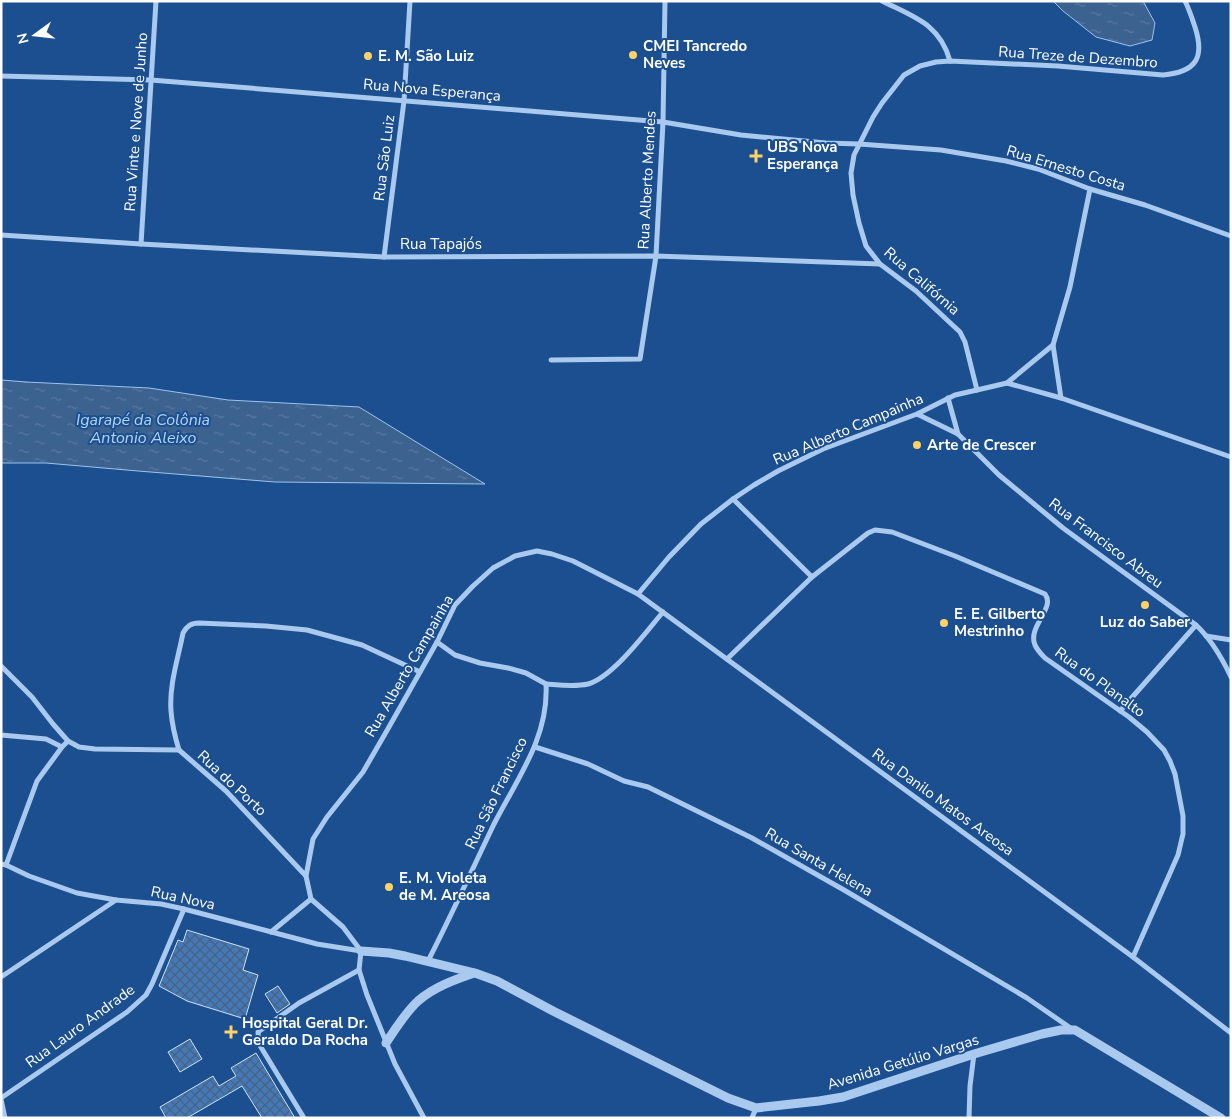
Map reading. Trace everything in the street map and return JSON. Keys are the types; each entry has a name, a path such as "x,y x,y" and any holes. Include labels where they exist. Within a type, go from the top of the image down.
{"street":[{"name":"Rua Vinte e Nove de Junho","path":"141,244 156,1"},
{"name":"Rua São Luiz","path":"384,257 404,101 410,1"},
{"name":"Rua Alberto Mendes","path":"551,360 640,359 656,256 663,122 665,1"},
{"path":"882,1 929,26 940,37 947,49 950,61"},
{"name":"Rua Treze de Dezembro","path":"950,61 1058,66 1163,75 1175,74 1191,66 1197,60 1199,50 1198,38 1184,1"},
{"name":"Rua Califórnia","path":"950,61 920,66 904,75 882,103 859,144 854,155 851,173 853,195 866,246 880,264 916,291 960,332 965,342 977,390"},
{"name":"Rua Nova Esperança","path":"1,76 151,80 663,122 741,135 826,143 859,144"},
{"name":"Rua Ernesto Costa","path":"859,144 941,150 981,156 1038,169 1090,189 1145,205 1231,236"},
{"path":"1061,398 1052,345 1070,287 1090,189"},
{"name":"Rua Tapajós","path":"2,235 384,257 656,256 880,264"},
{"path":"1007,383 1052,345"},
{"name":"Rua Alberto Campainha","path":"306,876 313,840 327,817 363,772 437,642 455,605 493,568 515,556 537,551 552,554 573,561 638,594 701,524 733,499 778,471 823,449 917,414 955,395 1007,383 1061,398 1231,456"},
{"name":"Rua Francisco Abreu","path":"948,398 958,434"},
{"name":"Rua Francisco Abreu","path":"917,414 958,434 999,475 1064,528 1196,625 1206,636 1231,677"},
{"path":"727,659 812,577 733,499"},
{"name":"Rua do Planalto","path":"812,577 868,533 875,530 892,532 955,556 1047,596 1048,602 1033,634 1036,646 1045,658 1147,732 1164,750 1178,784 1183,816 1183,834 1178,855 1133,957"},
{"name":"Rua Danilo Matos Areosa","path":"638,594 1133,957 1231,1033"},
{"path":"437,642 455,655 480,663 526,673 546,684 579,685 596,681 606,675 622,660 663,612"},
{"path":"179,750 173,729 171,711 172,686 183,633 190,624 266,626 307,630 362,644 420,672"},
{"path":"1120,711 1196,625"},
{"path":"1206,636 1231,640"},
{"path":"1,666 32,697 68,741 36,781 4,865"},
{"name":"Rua São Francisco","path":"428,962 495,824 535,747 546,708 546,684"},
{"path":"1,735 46,739 62,747"},
{"name":"Rua do Porto","path":"68,741 79,747 95,749 179,750 226,791 306,876"},
{"name":"Rua Santa Helena","path":"535,747 588,764 624,781 648,787 752,838 1019,993 1075,1030"},
{"name":"Rua Nova","path":"4,865 29,876 77,892 116,900 162,904 316,944 361,951"},
{"path":"306,876 311,899 343,926 361,951 359,970 367,995 386,1043 424,1118"},
{"path":"271,932 311,899"},
{"path":"1,977 116,900"},
{"name":"Rua Lauro Andrade","path":"1,1098 127,1012 146,995 184,909"},
{"name":"Avenida Getúlio Vargas","path":"361,951 389,953 474,973 497,981 728,1098 756,1108 843,1098 974,1054 1042,1034 1061,1030 1075,1030"},
{"path":"304,1118 259,1044 258,1032 299,1003 359,970"},
{"path":"386,1043 403,1018 418,1001 450,981 474,973"},
{"path":"1075,1030 1221,1118"},
{"path":"968,1118 974,1054"},
{"path":"1,1098 5,1118"},
{"path":"752,1118 756,1108"}],"water":[{"path":"1053,1 1143,1 1155,23 1152,40 1130,46 1096,37"},
{"name":"Igarapé da Colônia Antonio Aleixo","path":"1,380 149,388 228,400 359,407 485,484 275,482 46,463 1,463"}],"building":[{"path":"187,930 249,949 243,970 258,975 245,1019 187,1001 159,986 178,940 183,942"},
{"path":"278,986 290,1004 277,1013 265,994"},
{"path":"190,1039 202,1059 180,1072 168,1052"},
{"path":"256,1053 295,1118 262,1118 242,1086 187,1118 166,1118 160,1107 213,1076 219,1086 236,1076 231,1068"}],"place":[{"name":"CMEI Tancredo Neves","path":"633,55"},
{"name":"E. M. São Luiz","path":"368,56"},
{"name":"UBS Nova Esperança","path":"756,156"},
{"name":"Arte de Crescer","path":"917,445"},
{"name":"Luz do Saber","path":"1145,605"},
{"name":"E. E. Gilberto Mestrinho","path":"944,623"},
{"name":"E. M. Violeta de M. Areosa","path":"389,887"},
{"name":"Hospital Geral Dr. Geraldo Da Rocha","path":"231,1032"}]}
